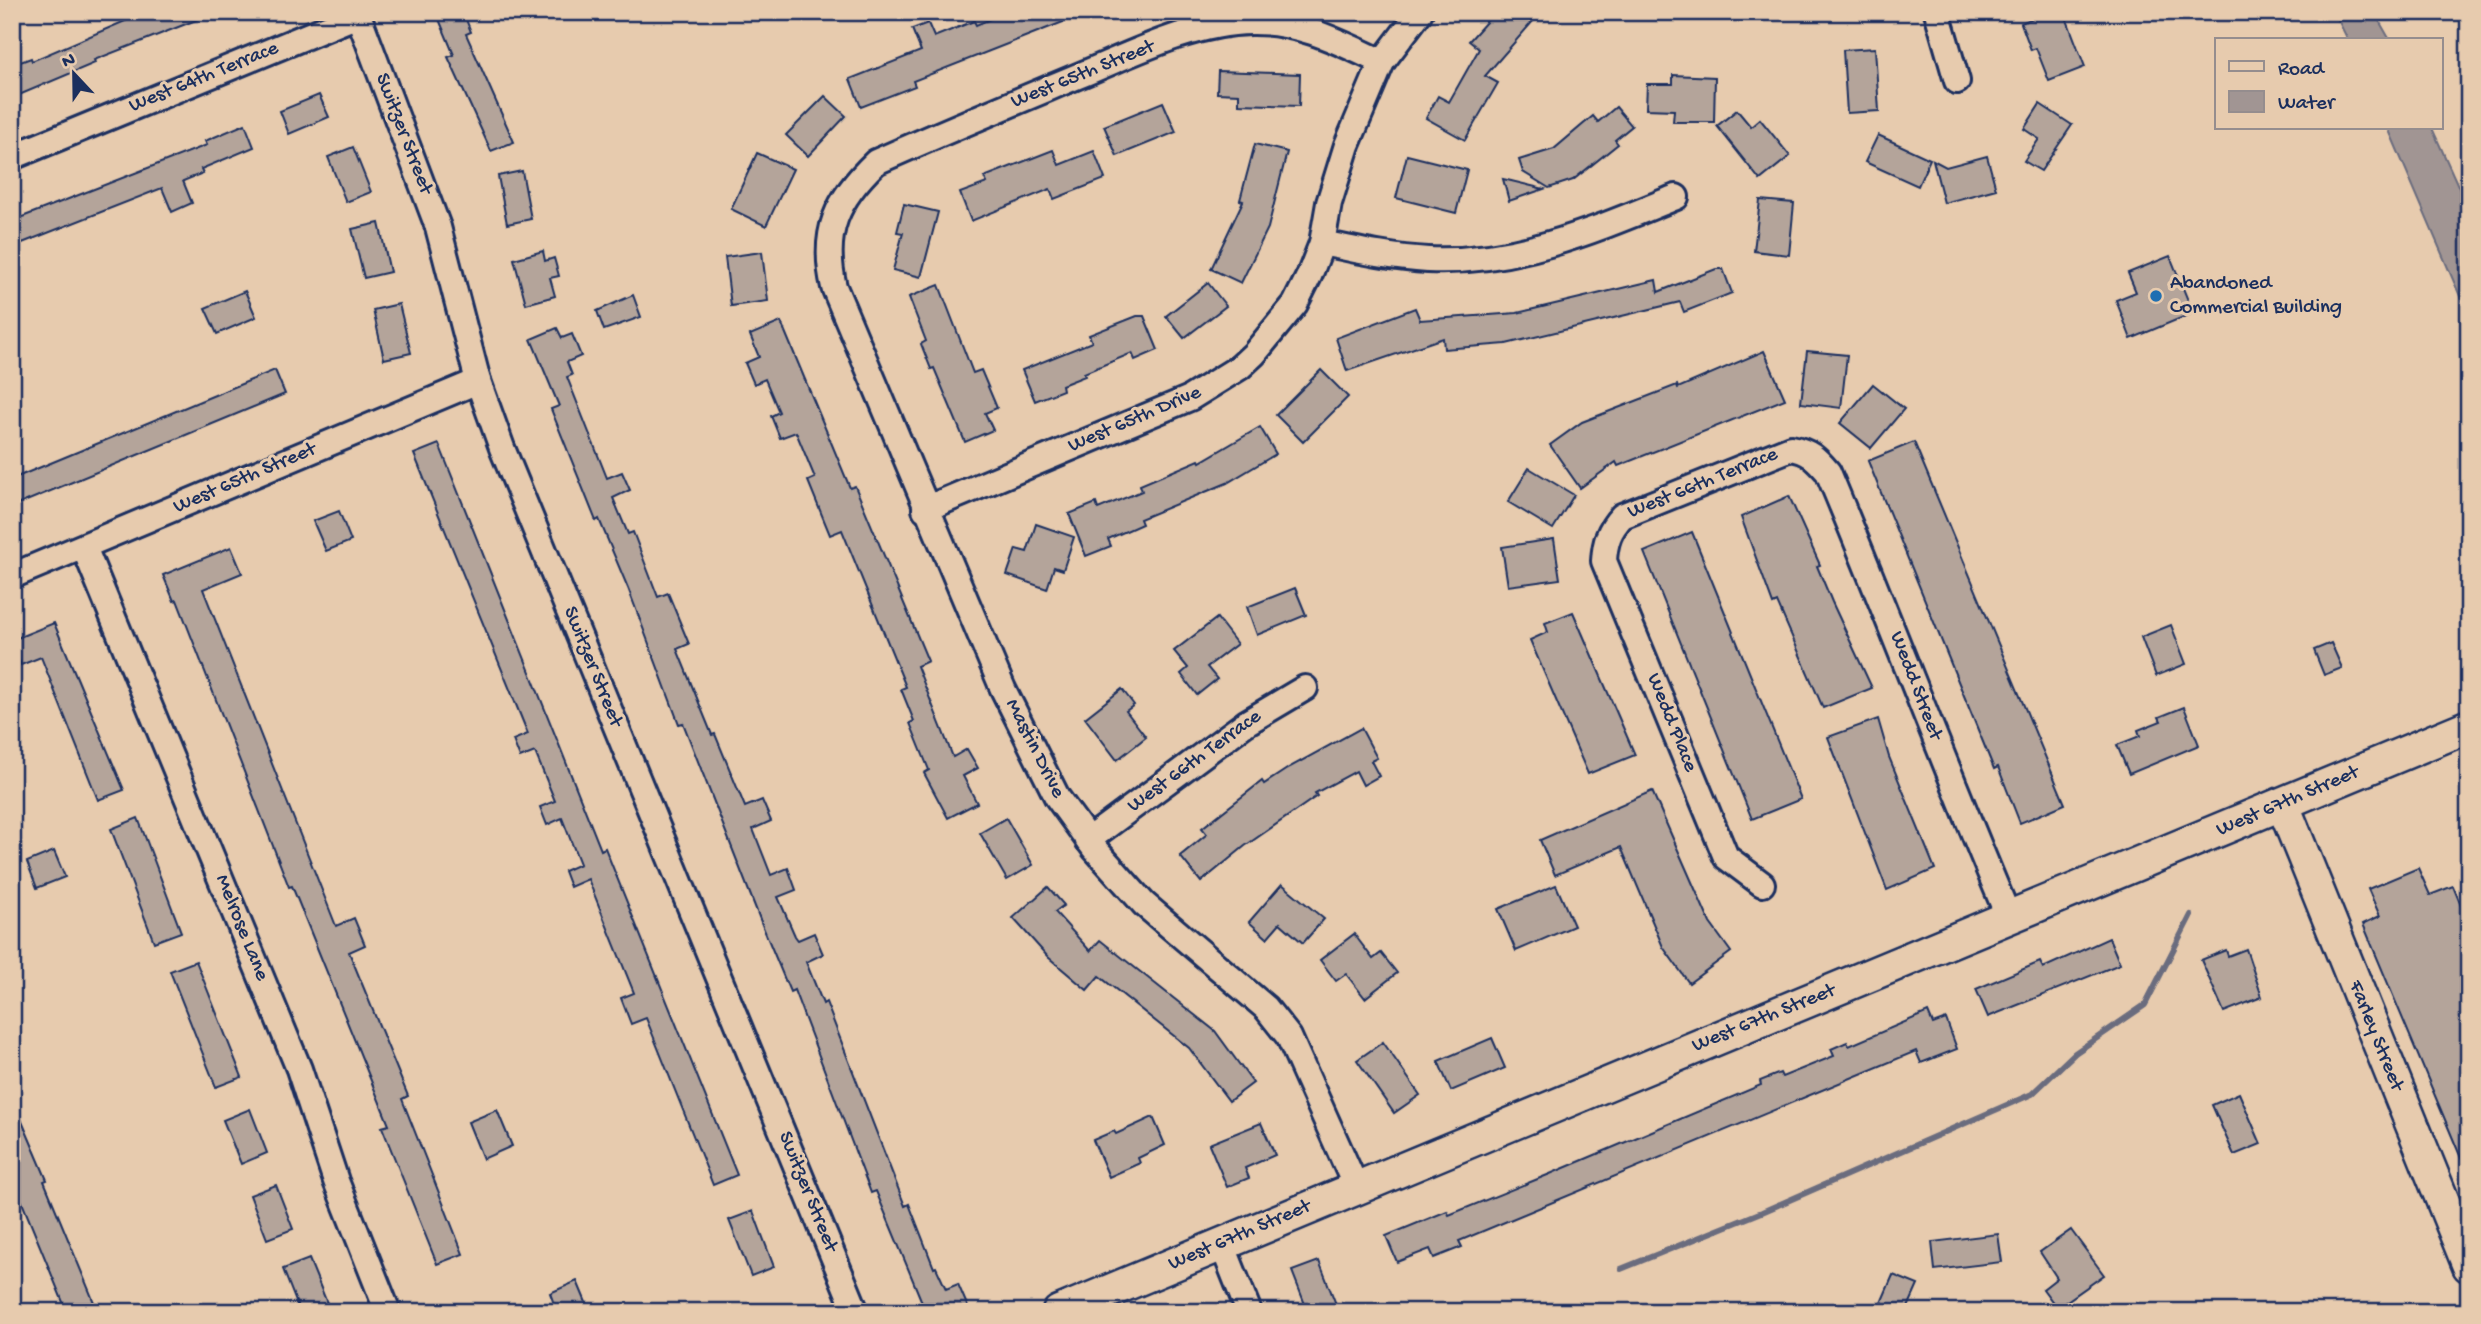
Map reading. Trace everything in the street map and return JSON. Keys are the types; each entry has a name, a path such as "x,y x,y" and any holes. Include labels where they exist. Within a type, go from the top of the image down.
{"street":[{"name":"West 65th Drive","path":"925,509 1208,390 1240,367 1295,304 1322,243 1329,203 1346,145 1382,62 1420,12"},
{"path":"1937,12 1957,81"},
{"name":"West 64th Terrace","path":"12,157 357,14"},
{"name":"Switzer Street","path":"357,14 438,227 478,381 502,448 856,1312"},
{"name":"West 65th Street","path":"830,238 838,206 853,184 876,162 1149,47 1213,26 1251,22 1289,25 1324,34 1382,62"},
{"path":"1322,243 1427,260 1482,259 1528,252 1578,237 1676,197"},
{"name":"Mastin Drive","path":"830,238 830,268 834,287 925,509 1031,749 1057,797 1088,840 1144,904 1266,1008 1290,1037 1356,1187"},
{"name":"West 65th Street","path":"12,576 478,381"},
{"name":"West 66th Terrace","path":"1605,547 1611,528 1622,516 1791,448 1805,450 1816,457"},
{"name":"Wedd Street","path":"1816,457 1833,484 1912,673 1945,766 2009,918"},
{"name":"Melrose Lane","path":"84,547 299,1069 336,1181 388,1312"},
{"name":"Wedd Place","path":"1605,547 1604,561 1726,857 1762,884"},
{"name":"West 66th Terrace","path":"1088,840 1246,723 1305,688"},
{"name":"West 67th Street","path":"1059,1312 2469,726"},
{"name":"Farley Street","path":"2283,805 2469,1266"},
{"path":"1222,1244 1250,1312"}],"water":[{"path":"2334,12 2374,12 2389,38 2347,38"},
{"path":"2389,130 2433,130 2469,210 2469,317"}],"building":[{"path":"146,12 214,13 94,60 95,63 12,98 12,65 31,58 32,61"},
{"path":"436,12 463,12 471,32 466,34 514,142 491,151 448,57 454,55"},
{"path":"1007,12 1086,13 913,81 915,86 861,107 850,79 921,51 912,29 928,23 934,37 974,21 976,25"},
{"path":"1495,12 1541,12 1485,76 1498,83 1465,140 1426,118 1438,96 1449,102 1479,49 1469,41"},
{"path":"2048,12 2064,12 2085,67 2049,81 2036,48 2031,50 2021,23"},
{"path":"1875,48 1879,111 1847,113 1843,50"},
{"path":"1218,71 1300,74 1299,106 1239,104 1239,94 1217,93"},
{"path":"1673,75 1715,77 1714,122 1673,122 1674,110 1646,109 1647,84 1673,84"},
{"path":"319,95 329,117 289,134 280,111"},
{"path":"825,96 846,116 808,156 786,135"},
{"path":"1163,102 1176,132 1117,156 1104,126"},
{"path":"2040,104 2072,125 2041,171 2024,161 2039,139 2024,129"},
{"path":"1616,107 1632,126 1615,140 1618,144 1573,180 1549,188 1523,172 1519,160 1554,149 1593,116 1598,122"},
{"path":"1737,110 1751,127 1760,119 1790,156 1760,180 1717,126"},
{"path":"245,124 254,147 201,169 203,173 183,181 192,203 172,212 162,188 12,247 12,221 207,145 205,141"},
{"path":"1878,135 1930,159 1918,186 1865,162"},
{"path":"1255,144 1287,152 1268,228 1241,283 1211,269 1243,201 1240,200"},
{"path":"353,147 371,192 346,202 328,157"},
{"path":"1053,150 1059,165 1094,151 1105,179 1054,199 1050,189 971,221 960,193 987,183 984,177"},
{"path":"757,153 793,169 766,226 731,209"},
{"path":"1407,155 1467,170 1456,213 1396,198"},
{"path":"1987,156 1996,189 1944,203 1933,160 1946,167"},
{"path":"522,171 531,219 507,224 498,176"},
{"path":"1503,179 1544,189 1509,201"},
{"path":"1760,200 1794,203 1789,255 1754,251"},
{"path":"904,204 938,212 921,277 893,270 903,233 897,232"},
{"path":"379,223 390,272 364,278 352,229"},
{"path":"543,251 545,261 554,258 559,276 550,278 555,296 526,304 514,259"},
{"path":"762,252 768,301 731,306 725,257"},
{"name":"Abandoned Commercial Building","path":"2170,256 2193,313 2131,339 2116,300 2136,292 2128,273"},
{"path":"1716,269 1723,269 1732,293 1684,312 1680,302 1506,344 1444,349 1443,338 1347,371 1336,338 1415,308 1420,320 1517,313 1656,280 1658,292"},
{"path":"1208,283 1226,306 1184,338 1166,316"},
{"path":"939,285 973,373 981,370 997,408 985,413 993,430 965,442 921,344 926,341 909,297"},
{"path":"245,291 256,317 217,334 205,308"},
{"path":"633,295 641,317 604,330 597,311"},
{"path":"399,304 411,353 384,359 373,310"},
{"path":"1137,316 1144,316 1158,350 1135,360 1132,353 1084,373 1085,376 1062,385 1063,390 1035,401 1022,370 1092,342 1089,335"},
{"path":"781,322 850,488 855,486 928,661 917,666 953,757 967,749 978,768 963,776 977,803 948,818 924,773 929,770 910,723 914,721 901,689 906,687 842,530 830,535 808,481 815,478 796,432 780,438 771,416 779,412 765,379 754,384 745,363 759,357 750,335"},
{"path":"557,328 562,338 572,334 581,356 567,362 572,375 567,377 607,478 622,472 630,490 613,498 628,534 633,532 658,597 668,593 689,644 677,649 712,735 715,734 745,807 762,800 771,821 753,829 771,875 788,868 796,890 778,897 795,936 798,940 814,933 823,954 806,962 823,1004 826,1002 905,1206 909,1204 934,1268 936,1267 946,1289 958,1284 970,1312 926,1312 876,1191 871,1193 794,990 790,992 683,723 679,724 628,588 599,519 596,521 551,409 559,406 531,339"},
{"path":"1764,351 1785,399 1618,466 1616,462 1580,488 1550,445 1582,422 1677,385 1678,388"},
{"path":"1807,351 1847,355 1841,408 1801,403"},
{"path":"275,370 285,394 12,507 12,479"},
{"path":"1321,370 1348,397 1303,442 1276,415"},
{"path":"1873,384 1904,409 1871,448 1840,423"},
{"path":"1260,427 1276,454 1227,483 1140,519 1142,524 1108,539 1111,546 1086,556 1069,514 1096,503 1098,509 1142,491 1140,485 1199,460 1200,462"},
{"path":"1914,442 2065,804 2020,823 1998,767 1994,769 1868,461"},
{"path":"439,444 601,850 605,848 737,1175 713,1185 646,1018 631,1024 621,998 634,993 588,879 570,887 564,871 580,864 562,818 547,825 540,807 555,801 535,752 520,758 513,740 528,734 414,454"},
{"path":"1529,468 1574,495 1553,529 1508,502"},
{"path":"1789,496 1820,565 1817,566 1832,602 1872,688 1823,708 1777,602 1773,604 1741,517"},
{"path":"339,511 351,541 326,551 313,521"},
{"path":"1036,524 1074,537 1063,570 1054,567 1047,589 1007,575 1016,549 1027,552"},
{"path":"1692,532 1801,799 1752,819 1644,552"},
{"path":"1554,539 1560,579 1508,586 1502,547"},
{"path":"231,547 242,573 203,589 336,926 354,918 365,945 349,952 408,1096 402,1099 463,1254 437,1264 382,1127 389,1125 292,886 289,887 177,600 174,601 163,575"},
{"path":"1295,588 1306,615 1257,635 1247,607"},
{"path":"1573,612 1635,755 1588,774 1530,640 1548,632 1545,623"},
{"path":"1217,618 1237,644 1207,667 1217,679 1197,695 1181,674 1188,668 1174,651"},
{"path":"54,623 124,790 98,800 41,657 21,665 12,644 12,640"},
{"path":"2171,625 2186,664 2156,676 2141,637"},
{"path":"2331,643 2342,668 2324,675 2314,650"},
{"path":"1122,689 1134,705 1126,711 1146,737 1117,760 1085,718"},
{"path":"2184,707 2199,745 2129,774 2117,745 2140,736 2138,730 2161,721 2159,717"},
{"path":"1878,719 1889,757 1935,869 1887,890 1828,737"},
{"path":"1361,728 1377,758 1371,761 1379,776 1363,785 1356,771 1315,793 1317,796 1245,846 1201,882 1180,856 1207,834 1202,828 1262,781 1264,784"},
{"path":"1652,791 1710,923 1731,952 1689,983 1663,947 1621,847 1555,875 1540,840"},
{"path":"138,818 181,932 154,942 111,829"},
{"path":"1006,818 1033,865 1007,880 980,833"},
{"path":"54,851 65,877 37,888 27,862"},
{"path":"2418,868 2430,895 2453,886 2469,925 2469,1177 2363,924 2380,916 2368,889"},
{"path":"1282,884 1324,919 1303,943 1280,923 1267,938 1249,922"},
{"path":"1556,885 1574,926 1516,951 1498,909"},
{"path":"1048,887 1064,905 1055,912 1090,951 1100,940 1215,1031 1253,1083 1229,1101 1189,1048 1099,976 1087,990 1048,957 1013,918"},
{"path":"1354,934 1373,959 1381,953 1397,973 1365,998 1346,974 1336,981 1320,960"},
{"path":"2109,938 2120,964 1988,1017 1976,989 2040,962 2043,968"},
{"path":"2246,949 2262,997 2224,1012 2201,960 2226,950 2228,956"},
{"path":"196,961 242,1077 216,1087 170,971"},
{"path":"1928,1012 1933,1024 1946,1019 1957,1049 1921,1063 1916,1051 1459,1241 1462,1247 1434,1258 1430,1249 1397,1262 1386,1236 1447,1211 1449,1215 1550,1174 1761,1085 1760,1081 1780,1073 1782,1077 1834,1056 1831,1049 1847,1042 1849,1046"},
{"path":"1492,1038 1505,1068 1451,1091 1438,1061"},
{"path":"1383,1042 1420,1095 1394,1113 1357,1060"},
{"path":"2239,1093 2261,1144 2234,1155 2212,1105"},
{"path":"12,1098 98,1312 67,1312 12,1178"},
{"path":"250,1109 267,1153 241,1164 223,1120"},
{"path":"497,1110 512,1146 483,1159 468,1122"},
{"path":"1153,1117 1165,1145 1138,1158 1140,1163 1109,1177 1093,1140 1114,1131 1116,1134"},
{"path":"1261,1123 1275,1155 1245,1168 1249,1178 1227,1187 1209,1144"},
{"path":"276,1185 293,1229 267,1239 250,1195"},
{"path":"753,1211 774,1267 751,1276 729,1220"},
{"path":"2071,1230 2104,1275 2057,1308 2043,1289 2057,1278 2040,1252"},
{"path":"1998,1234 2002,1262 1935,1270 1932,1242"},
{"path":"309,1259 327,1303 300,1312 283,1269"},
{"path":"1319,1261 1339,1312 1308,1312 1292,1271"},
{"path":"1893,1275 1918,1285 1906,1312 1877,1312"},
{"path":"577,1281 590,1312 557,1312 550,1293"}],"waterway":[{"path":"1621,1269 1762,1212 2032,1094 2075,1053 2145,1005 2191,915"}],"place":[{"name":"Abandoned Commercial Building","path":"2156,296"}]}
